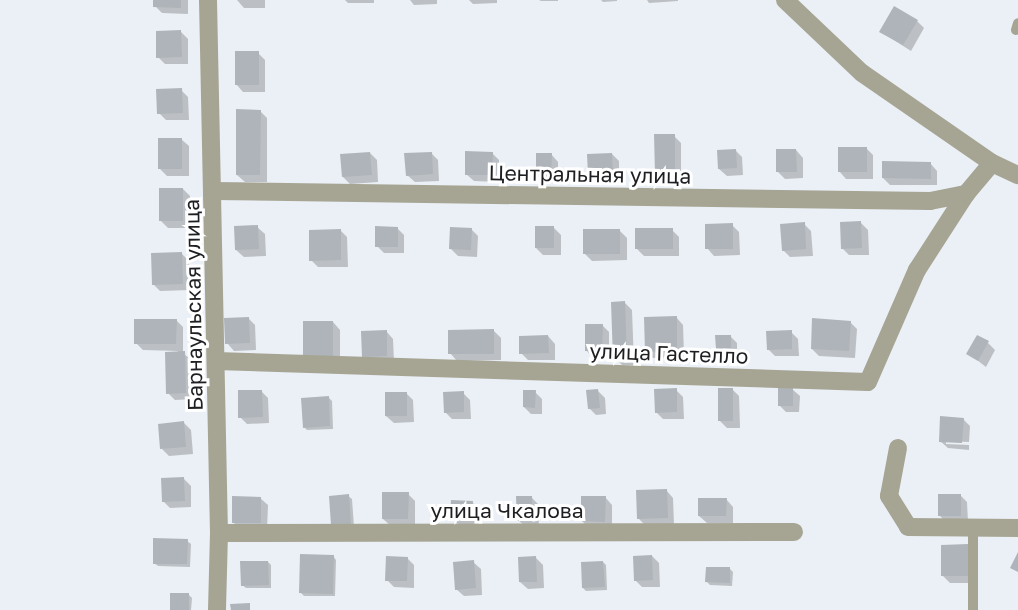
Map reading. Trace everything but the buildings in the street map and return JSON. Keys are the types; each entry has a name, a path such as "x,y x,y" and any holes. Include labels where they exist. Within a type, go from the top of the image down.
{"street":[{"name":"Барнаульская улица","path":"208,0 219,533 217,610"},
{"path":"785,0 862,73 992,163 1018,175"},
{"name":"улица Гастелло","path":"216,361 868,382 917,270 966,194 992,163"},
{"name":"Центральная улица","path":"213,191 930,201 966,194"},
{"path":"898,448 889,496 908,527 1018,528"},
{"name":"улица Чкалова","path":"219,533 794,532"}],"lane":[{"path":"973,528 973,610"}]}
